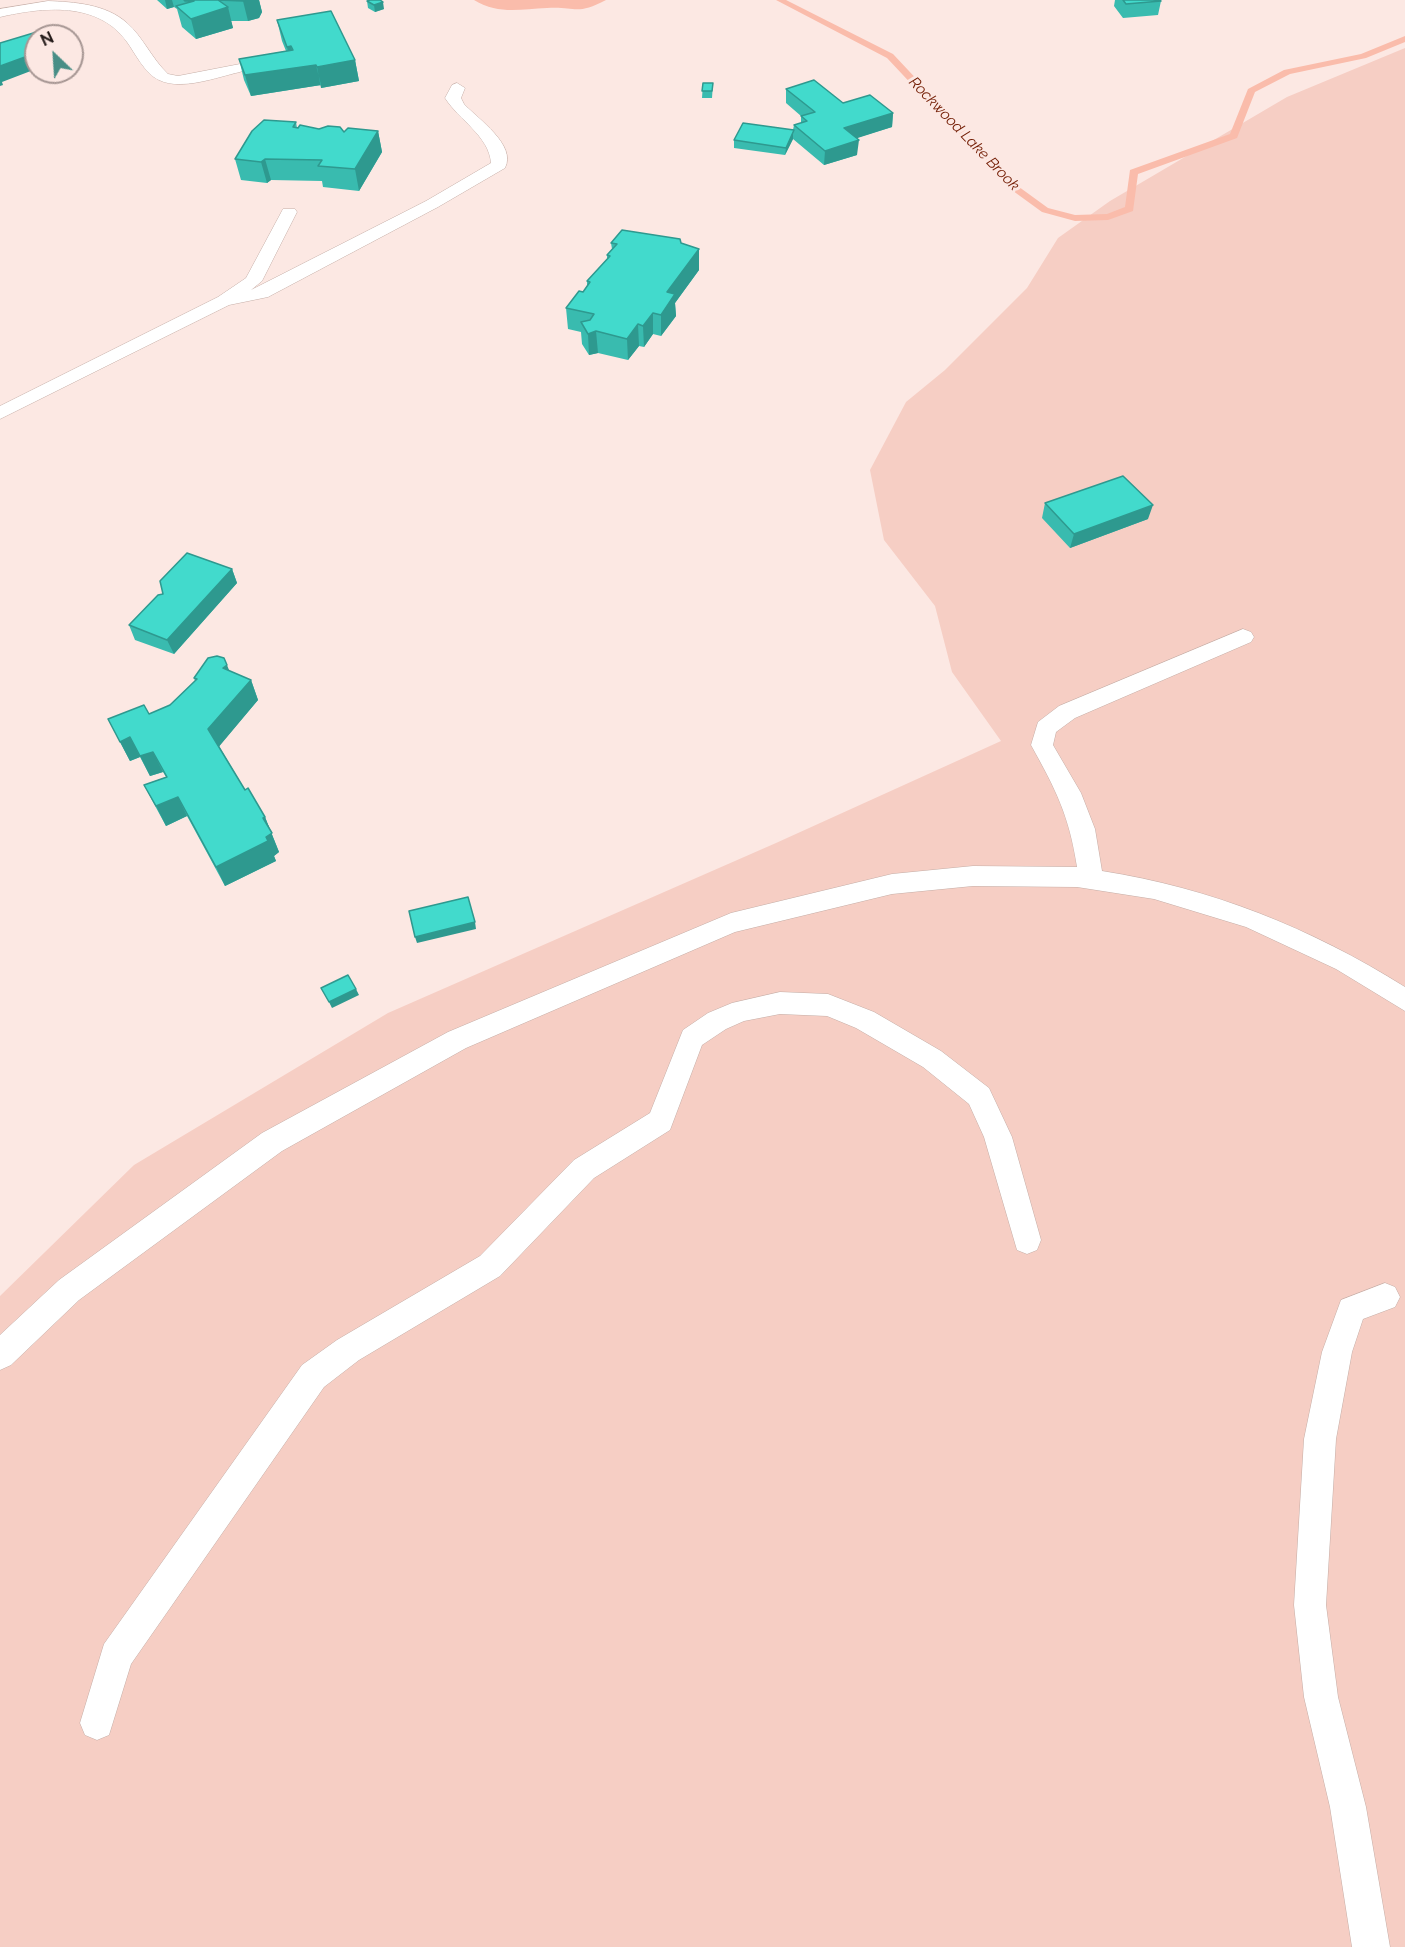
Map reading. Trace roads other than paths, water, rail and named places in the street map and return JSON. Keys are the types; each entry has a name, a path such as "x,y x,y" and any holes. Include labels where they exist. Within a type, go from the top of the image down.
{"lane":[{"path":"0,13 55,2 80,3 104,10 122,25 163,77 178,80 240,68"},
{"path":"224,302 262,293 432,204 499,165 500,155 489,139 457,106 453,98 457,88"},
{"path":"0,413 224,302 253,281 289,212"},
{"path":"1091,879 1083,829 1069,794 1041,745 1046,728 1067,712 1243,637"},
{"path":"0,1355 69,1290 272,1142 457,1040 731,923 892,884 973,876 1091,879 1154,890 1253,919 1345,962 1405,1000"},
{"path":"96,1723 116,1656 313,1376 348,1350 490,1266 584,1169 660,1121 692,1038 717,1021 741,1011 780,1003 828,1005 865,1020 932,1059 979,1096 998,1137 1027,1240"},
{"path":"1371,1947 1348,1807 1321,1697 1310,1605 1320,1439 1336,1352 1351,1310 1369,1301 1385,1297"}],"waterway":[{"name":"Rockwood Lake Brook","path":"780,0 890,56 1012,186 1045,210 1075,218 1108,217 1130,209 1133,172 1234,136 1251,91 1287,72 1363,56 1405,39"}]}
